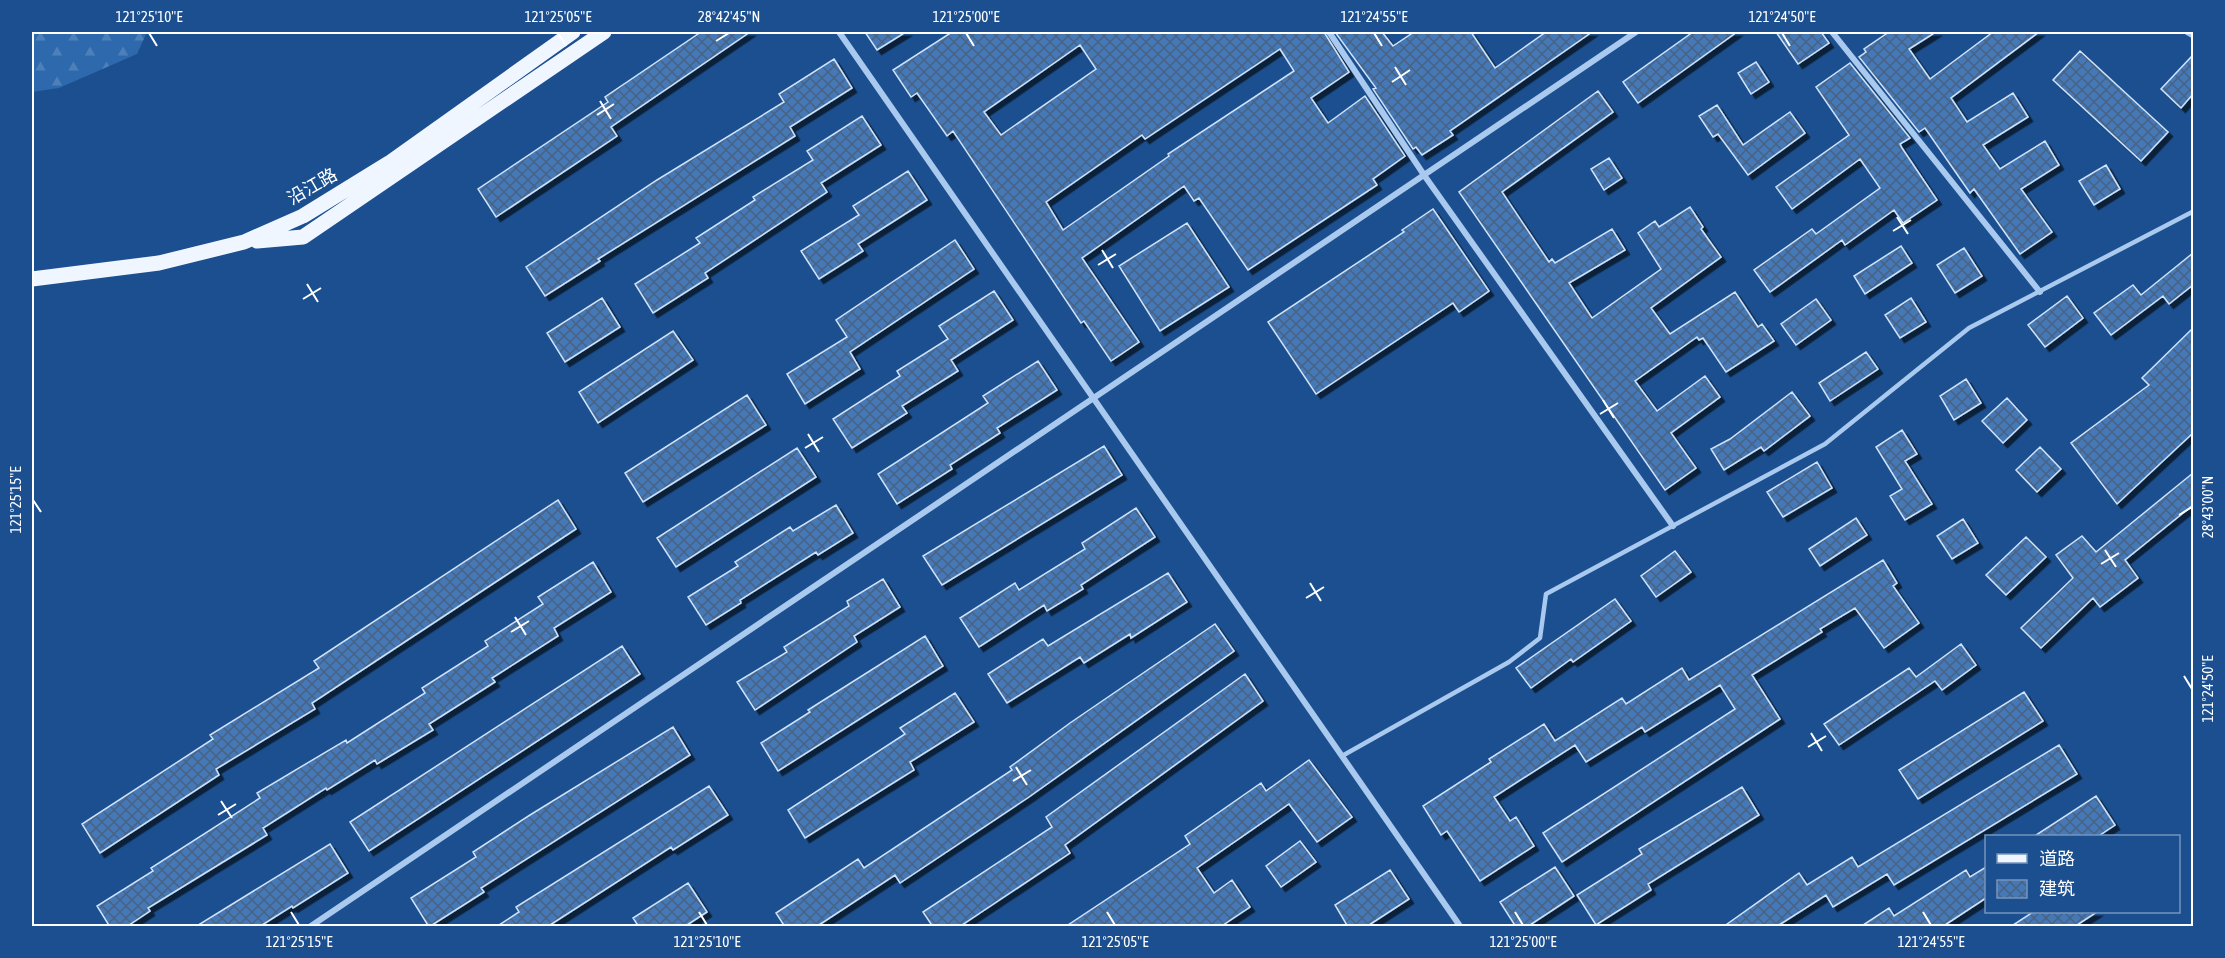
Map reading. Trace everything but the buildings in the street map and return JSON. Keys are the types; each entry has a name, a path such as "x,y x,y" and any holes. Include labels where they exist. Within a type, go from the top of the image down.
{"main road":[{"name":"沿江路","path":"244,242 303,216 389,163 573,32"},
{"name":"沿江路","path":"32,279 159,263 244,242 303,237 604,32"}],"street":[{"path":"839,32 1460,927"},
{"path":"1329,32 1424,175 1672,526"},
{"path":"311,927 1636,32"},
{"path":"1832,32 2040,292"},
{"path":"2187,32 2193,36"}],"lane":[{"path":"1342,756 1509,662 1540,638 1546,594 1825,444 1969,328 2193,212"}],"green space":[{"path":"32,32 147,32 137,54 59,88 32,92"}]}
